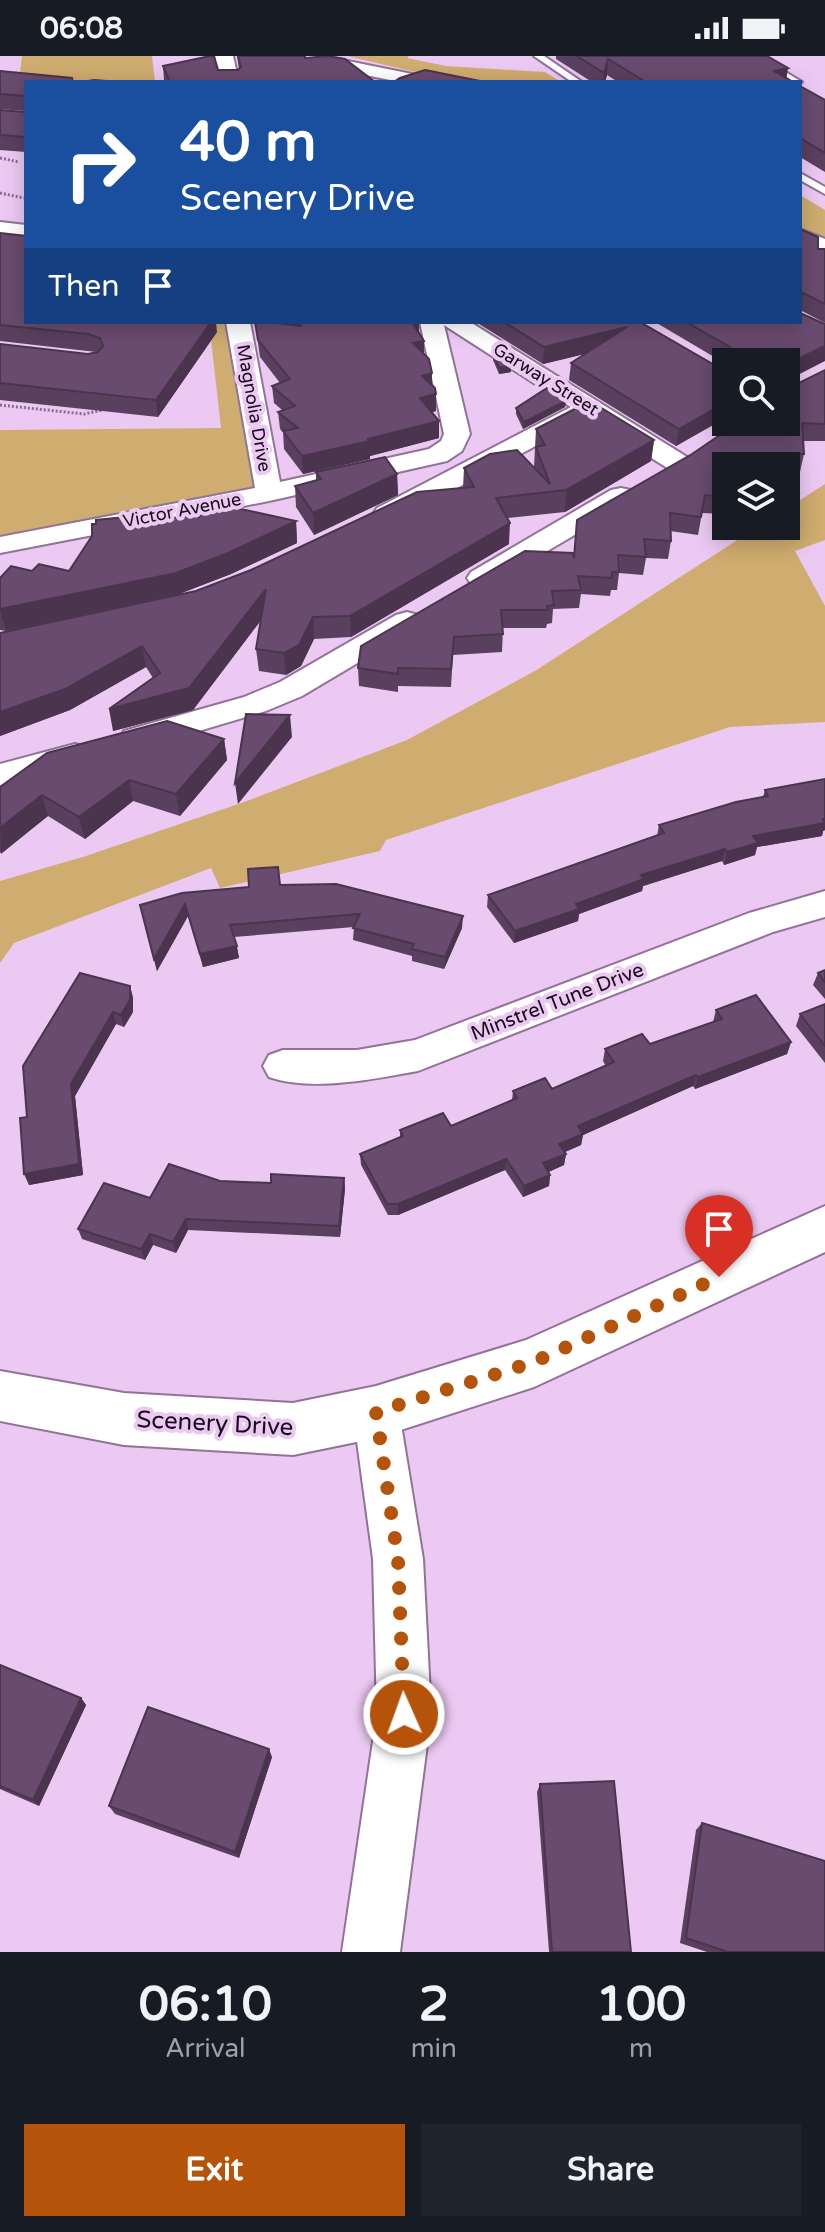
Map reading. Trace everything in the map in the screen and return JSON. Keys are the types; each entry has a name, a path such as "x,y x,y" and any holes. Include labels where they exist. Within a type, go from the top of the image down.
{"street":[{"path":"224,56 230,80"},
{"path":"296,56 374,76 409,80"},
{"path":"0,228 24,231"},
{"path":"802,236 825,247"},
{"name":"Magnolia Drive","path":"238,324 269,493"},
{"name":"Victor Avenue","path":"0,545 269,493 410,464 438,455 453,445 457,434 432,324"},
{"name":"Garway Street","path":"457,324 678,463"},
{"path":"363,525 589,407"},
{"path":"0,775 255,704 291,689 704,446"},
{"name":"Minstrel Tune Drive","path":"283,1066 357,1066 418,1055 762,922 825,904"},
{"name":"Scenery Drive","path":"0,1396 124,1419 293,1429 376,1412 534,1362 825,1228"},
{"path":"371,1952 404,1714 398,1559 376,1412"}],"lane":[{"path":"538,56 575,80"},
{"path":"753,56 795,80"},
{"path":"802,177 825,191"}],"path":[{"path":"0,158 19,162"},
{"path":"0,193 24,198"},
{"path":"0,405 84,414 113,406"}],"shaded area":[{"path":"22,56 152,56 155,80 24,80 19,81"},
{"path":"347,56 409,56 407,58 446,66 545,72 558,80 449,80"},
{"path":"802,196 825,210 825,239 802,229"},
{"path":"209,324 229,324 254,489 0,536 0,430 221,428"},
{"path":"825,484 825,540 795,551 825,606 825,722 730,727 386,840 380,851 220,888 211,868 14,943 0,963 0,881 86,856 247,801 407,740 535,671 737,540 800,540 800,500"}],"building":[{"path":"214,56 218,70 238,70 241,67 238,56 328,56 345,59 372,80 169,80 163,66"},
{"path":"577,56 767,56 788,68 774,71 790,80 643,80 608,59 604,73"},
{"path":"425,70 475,80 397,80"},
{"path":"0,71 72,80 24,80 24,96 0,94"},
{"path":"802,87 825,100 825,153 802,139"},
{"path":"0,110 24,112 24,137 0,135"},
{"path":"802,230 818,237 818,249 825,249 825,304 803,293 802,296"},
{"path":"0,233 24,236 24,324 210,324 156,400 0,383 0,344 88,354 98,352 103,346 100,338 88,334 0,325"},
{"path":"802,314 825,324 825,346 800,358 800,348 730,348 690,324 802,324"},
{"path":"255,324 413,324 424,341 413,343 429,359 432,373 422,376 435,388 436,394 420,398 439,421 302,456 283,431 298,428 278,412 295,406 272,386 290,379 258,340"},
{"path":"507,324 643,324 712,364 712,410 679,429 571,363 627,327 544,347"},
{"path":"494,354 511,365 499,368"},
{"path":"825,370 825,424 802,423 804,454 712,452 712,496 705,495 701,517 670,513 671,541 644,539 646,557 618,555 619,572 612,572 612,578 578,576 581,590 552,591 554,605 547,606 548,610 501,610 503,634 454,637 451,669 398,668 398,674 358,668 361,646 525,551 573,553 574,558 577,520 718,436 800,436 800,382"},
{"path":"547,388 566,401 524,422 516,408"},
{"path":"590,401 654,440 566,490 496,498 510,523 350,616 313,617 299,645 284,653 256,649 266,589 189,688 109,709 160,673 142,646 65,689 0,712 0,633 196,591 251,570 417,492 474,487 464,468 490,454 517,450 550,484 536,447 545,445 536,429"},
{"path":"385,457 397,474 313,513 295,486 321,479 316,472"},
{"path":"227,506 296,521 176,573 0,609 0,578 11,566 32,571 39,564 69,571 92,536 92,524 96,524 96,520 135,516 135,521 182,517 185,514 199,517 208,507 223,510"},
{"path":"246,714 290,715 235,783"},
{"path":"167,721 224,739 176,794 129,780 79,817 42,795 0,828 0,787 47,753"},
{"path":"825,779 825,823 753,836 758,843 727,852 725,849 641,875 644,879 576,904 579,909 515,931 488,895 664,833 659,825 736,802 768,796 765,790"},
{"path":"278,867 280,885 336,884 463,916 445,957 412,949 414,944 353,928 360,914 230,925 237,946 200,954 185,904 154,959 140,905 182,893 249,887 248,869"},
{"path":"825,970 825,982 818,973"},
{"path":"80,973 130,986 130,1000 121,1015 113,1012 71,1084 79,1164 24,1174 20,1118 27,1117 23,1066"},
{"path":"756,995 791,1042 698,1077 696,1075 578,1126 583,1134 559,1144 566,1154 543,1163 550,1175 524,1186 506,1159 398,1204 387,1204 360,1154 403,1136 400,1130 443,1113 451,1126 517,1098 513,1091 545,1078 552,1089 614,1062 605,1049 642,1034 650,1044 722,1019 716,1010"},
{"path":"825,1004 825,1046 800,1014"},
{"path":"169,1164 220,1181 271,1183 271,1174 344,1178 339,1226 186,1219 173,1242 150,1234 141,1249 78,1229 104,1183 150,1198"},
{"path":"0,1665 81,1698 33,1800 0,1786"},
{"path":"148,1707 269,1749 235,1852 109,1806"},
{"path":"614,1781 631,1952 552,1952 540,1784"},
{"path":"702,1823 825,1861 825,1952 728,1952 686,1938"}],"route":[{"path":"404,1714 398,1559 376,1412 534,1362 719,1277"}]}
